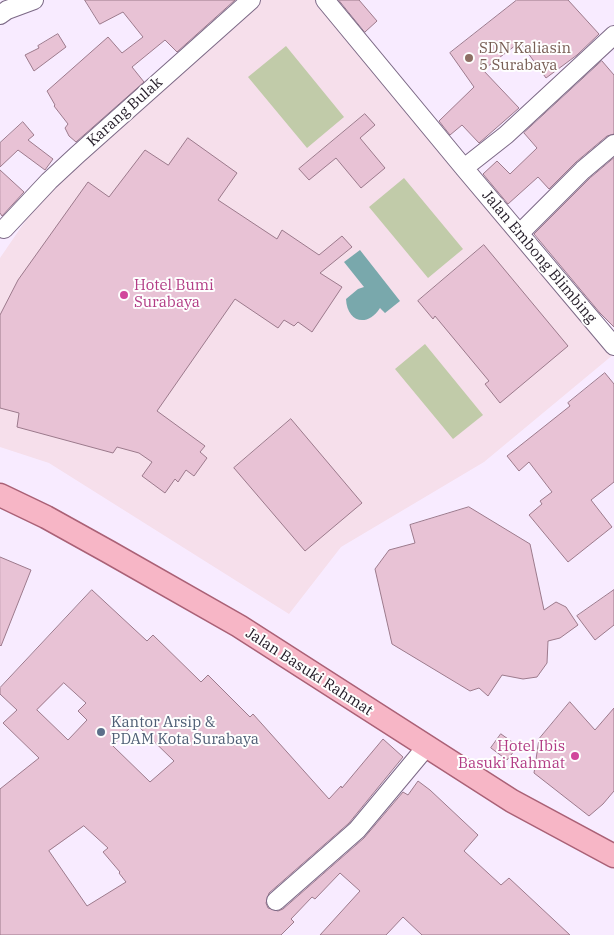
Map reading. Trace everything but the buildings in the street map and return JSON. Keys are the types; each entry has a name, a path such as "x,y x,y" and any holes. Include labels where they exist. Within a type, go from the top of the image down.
{"main road":[{"name":"Jalan Basuki Rahmat","path":"0,495 46,517 239,626 512,801 614,856"}],"street":[{"path":"3,8 34,0"},
{"name":"Karang Bulak","path":"4,229 77,154 251,0"},
{"name":"Jalan Embong Blimbing","path":"326,0 614,346"},
{"path":"464,168 506,135 614,35"},
{"path":"520,233 584,170 614,144"},
{"path":"276,902 357,830 428,746"}],"shaded area":[{"path":"256,0 320,0 614,354 484,462 341,547 289,614 49,463 0,447 0,258 54,179"},
{"path":"286,46 344,117 307,148 248,77"},
{"path":"404,178 463,249 428,278 369,207"},
{"path":"360,250 400,301 385,313 380,308 375,314 364,320 359,320 350,313 346,299 358,289 364,287 344,262"},
{"path":"425,344 483,415 453,439 395,369"}],"place":[{"name":"SDN Kaliasin 5 Surabaya","path":"469,58"},
{"name":"Hotel Bumi Surabaya","path":"124,295"},
{"name":"Kantor Arsip & PDAM Kota Surabaya","path":"101,732"},
{"name":"Hotel Ibis Basuki Rahmat","path":"575,756"}]}
